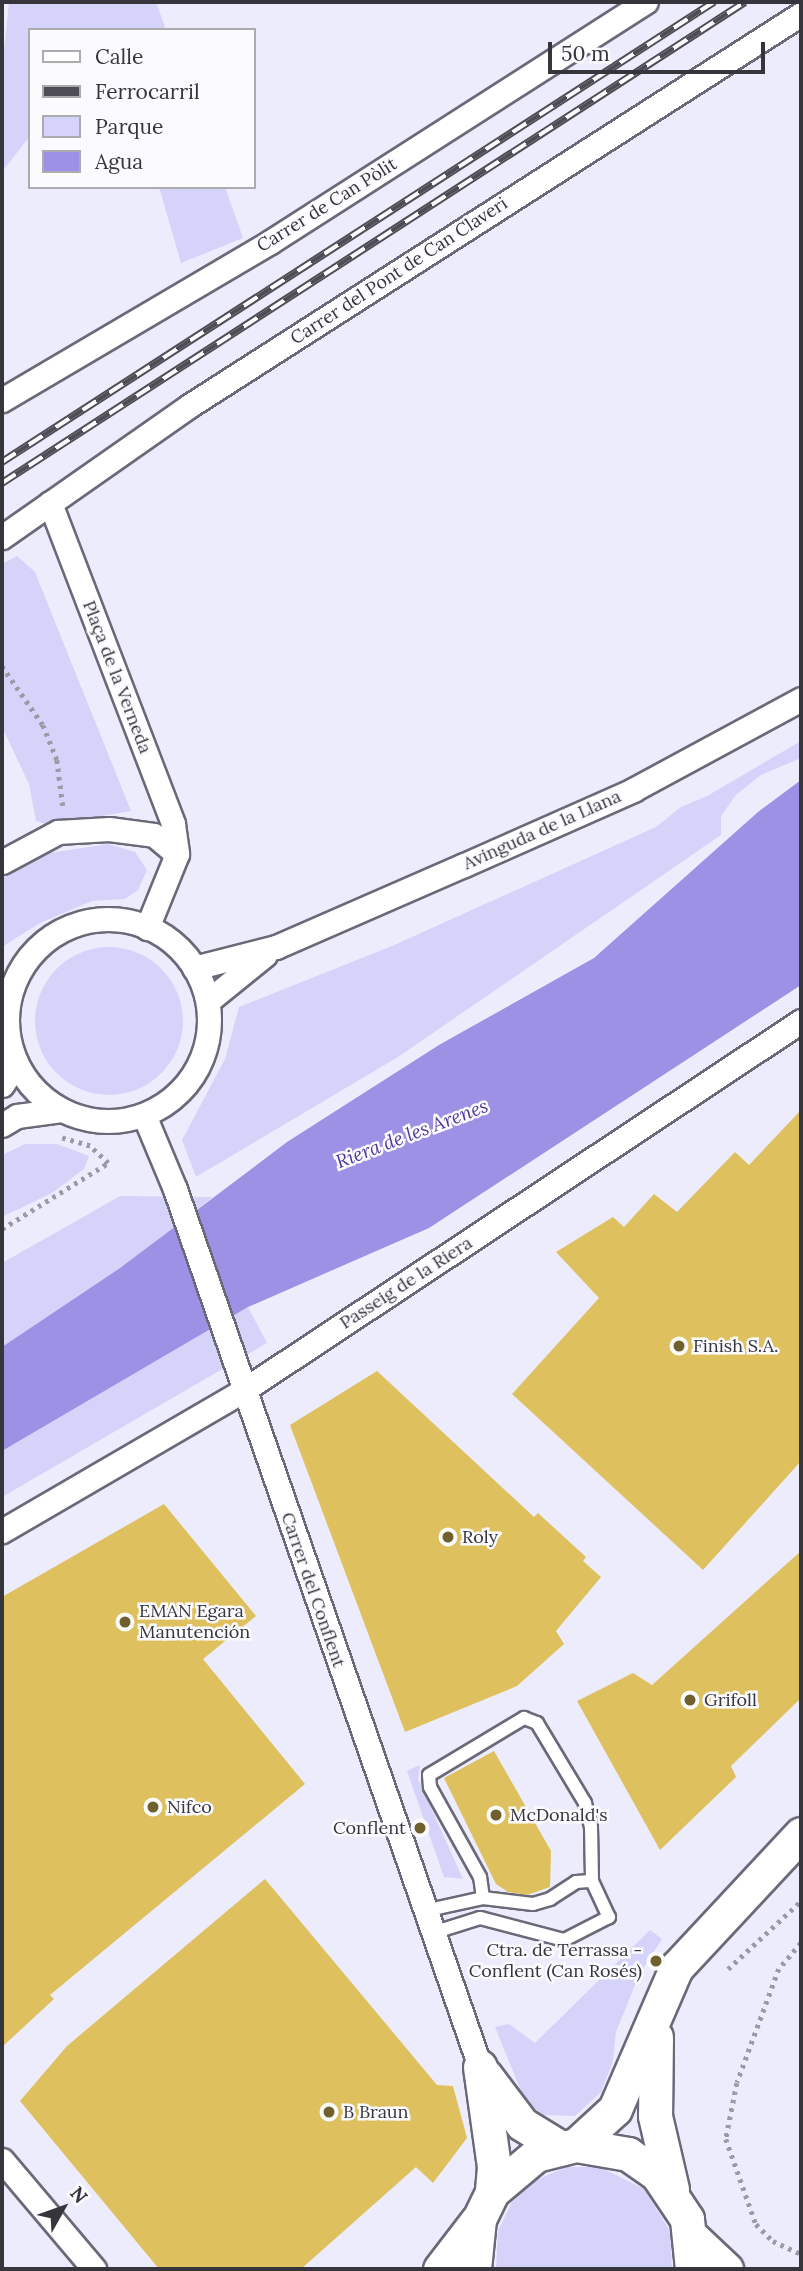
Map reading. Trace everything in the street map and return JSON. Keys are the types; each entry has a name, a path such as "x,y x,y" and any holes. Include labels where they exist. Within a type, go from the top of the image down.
{"main road":[{"path":"440,2269 485,2206 519,2165 569,2146 615,2109 676,1968 801,1835"},
{"path":"656,2014 654,2104 671,2189 692,2253 726,2269"},
{"path":"480,2067 522,2124 569,2146 628,2154 671,2189"},
{"path":"474,2269 494,2167 480,2067"}],"street":[{"name":"Carrer de Can Pòlit","path":"2,400 270,242 646,2"},
{"name":"Carrer del Pont de Can Claveri","path":"2,537 189,406 801,14"},
{"name":"Plaça de la Verneda","path":"50,503 173,824 177,853"},
{"name":"Avinguda de la Llana","path":"194,968 276,947 633,790 801,699"},
{"path":"2,858 67,831 109,829 154,835 177,853 147,928"},
{"path":"118,919 166,937 194,968 208,1001 208,1036 197,1069 174,1097 144,1115 96,1121 62,1110 37,1092 16,1064 4,1016 20,969 35,949 63,928 118,919"},
{"name":"Avinguda de la Llana","path":"208,1001 276,947"},
{"name":"Passeig de la Riera","path":"2,1531 244,1390 801,1021"},
{"path":"2,1085 16,1064"},
{"path":"2,1125 17,1116 62,1110"},
{"name":"Carrer del Conflent","path":"144,1115 175,1189 480,2067"},
{"path":"2,2160 94,2269"}],"lane":[{"path":"432,1933 480,1918 564,1940 609,1917 592,1881 591,1827 585,1803 537,1723 524,1717 429,1775 430,1787 480,1877 483,1898"},
{"path":"424,1911 483,1898 533,1903 550,1899 576,1882 592,1881"}],"path":[{"path":"2,666 43,725 57,760 67,831"},
{"path":"2,1228 108,1163 90,1146 55,1136"},
{"path":"728,1969 801,1901"},
{"path":"801,1943 779,1969 737,2082 726,2139 757,2224 773,2241 801,2254"}],"green space":[{"path":"9,2 156,2 165,28 28,28 28,139 2,172 2,72"},
{"path":"160,189 226,189 243,238 181,263"},
{"path":"17,556 35,572 131,811 49,825 36,821 29,784 2,727 2,564"},
{"path":"801,741 801,758 761,775 736,795 721,816 721,835 398,1057 196,1177 182,1140 225,1059 239,1007 392,946 656,827 681,807 707,796"},
{"path":"108,844 135,852 147,870 138,890 125,899 92,901 40,923 2,947 2,877 36,855"},
{"path":"109,947 137,953 161,969 177,993 183,1021 177,1049 161,1073 137,1089 109,1095 81,1089 57,1073 41,1049 35,1021 41,993 57,969 81,953"},
{"path":"25,1144 57,1144 89,1156 84,1169 52,1193 2,1217 2,1155"},
{"path":"120,1196 213,1197 120,1268 2,1347 2,1263"},
{"path":"248,1307 267,1343 2,1497 2,1451"},
{"path":"420,1765 418,1779 463,1879 444,1877 407,1771"},
{"path":"650,1930 662,1939 639,1975 616,2032 613,2061 601,2092 575,2116 543,2115 525,2101 495,2027 509,2024 535,2043"},
{"path":"567,2167 600,2167 644,2189 670,2231 672,2269 496,2269 498,2231 512,2202 536,2180"}],"water":[{"name":"Riera de les Arenes","path":"801,780 801,985 429,1228 248,1307 2,1451 2,1347 120,1268 287,1142 439,1045 594,958 758,812"}],"building":[{"name":"Finish S.A.","path":"801,1110 801,1461 703,1570 512,1394 599,1298 556,1252 613,1217 624,1227 654,1194 677,1212 735,1152 749,1165"},
{"name":"Roly","path":"377,1371 534,1517 538,1513 586,1557 583,1561 601,1577 556,1631 564,1644 517,1686 405,1732 290,1425"},
{"path":"164,1504 256,1616 203,1659 305,1784 50,1995 54,1999 2,2047 2,1597"},
{"name":"Grifoll","path":"801,1551 801,1698 731,1766 736,1777 660,1850 577,1701 633,1673 652,1685"},
{"name":"McDonald's","path":"494,1751 551,1851 550,1887 527,1895 508,1892 496,1884 444,1778"},
{"path":"265,1879 437,2085 453,2086 467,2138 433,2183 416,2167 301,2269 159,2269 20,2101 67,2046"}],"railway":[{"path":"2,462 714,2"},
{"path":"2,483 745,2"}],"place":[{"name":"Finish S.A.","path":"679,1346"},
{"name":"Roly","path":"448,1537"},
{"name":"EMAN Egara Manutención","path":"125,1622"},
{"name":"Grifoll","path":"690,1700"},
{"name":"Nifco","path":"153,1807"},
{"name":"McDonald's","path":"496,1815"},
{"name":"Conflent","path":"420,1828"},
{"name":"Ctra. de Terrassa - Conflent (Can Rosés)","path":"656,1961"},
{"name":"B Braun","path":"329,2112"}]}
